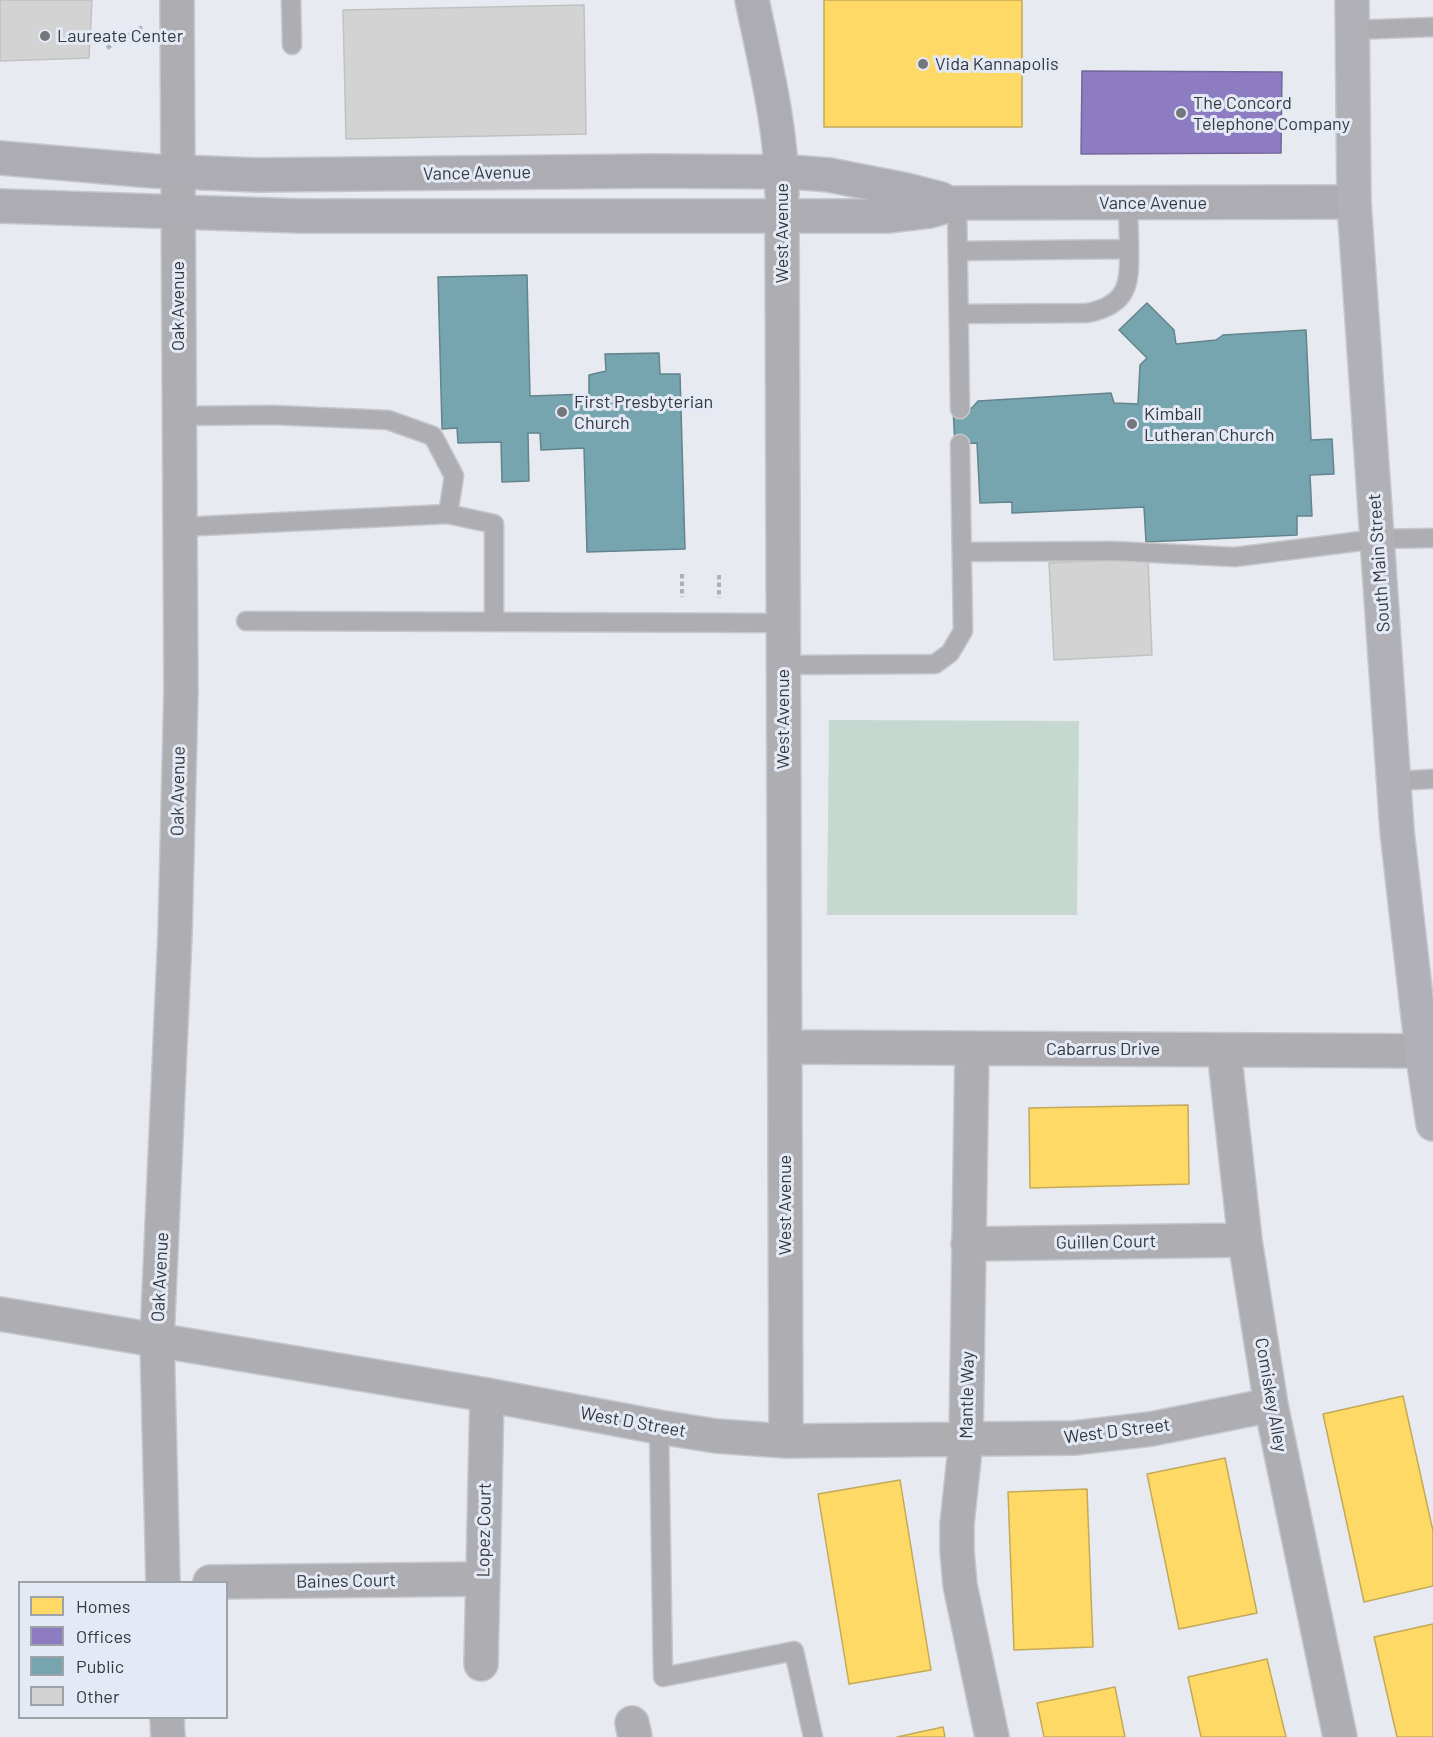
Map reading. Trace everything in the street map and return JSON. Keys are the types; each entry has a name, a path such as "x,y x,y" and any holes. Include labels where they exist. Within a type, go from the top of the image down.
{"main road":[{"name":"South Main Street","path":"1353,15 1354,202 1397,831 1422,1051 1433,1124"}],"street":[{"name":"Oak Avenue","path":"163,1581 157,1339 175,934 181,691 177,0"},
{"name":"West Avenue","path":"752,0 782,172 786,1441"},
{"name":"Vance Avenue","path":"0,158 177,172 258,175 782,172 829,175 896,188 954,203 1354,202"},
{"name":"Vance Avenue","path":"0,206 301,216 887,216 930,211 954,203"},
{"name":"Cabarrus Drive","path":"785,1047 1422,1051"},
{"name":"Mantle Way","path":"972,1048 966,1440 957,1524 960,1585 992,1737"},
{"name":"Comiskey Alley","path":"1224,1050 1245,1240 1272,1405 1340,1737"},
{"name":"Guillen Court","path":"968,1244 1245,1240"},
{"name":"West D Street","path":"0,1314 487,1395 716,1436 786,1441 1074,1438 1151,1429 1272,1405"},
{"name":"Lopez Court","path":"481,1664 487,1395"},
{"name":"Baines Court","path":"228,1582 483,1579"},
{"path":"167,1719 168,1737"}],"lane":[{"path":"291,0 292,45"},
{"path":"1353,15 1433,27"},
{"path":"954,203 958,251 960,409"},
{"path":"958,314 1087,313 1102,310 1120,298 1128,285 1128,203"},
{"path":"958,251 1129,249"},
{"path":"179,416 273,415 388,420 433,436 454,476 448,514"},
{"path":"783,665 935,664 950,653 963,631 960,444"},
{"path":"180,527 448,514 494,524 494,621"},
{"path":"962,552 1113,551 1234,557 1377,539 1433,538"},
{"path":"246,621 783,623"},
{"path":"1394,781 1433,779"},
{"path":"659,1427 663,1677 794,1651 813,1737"}],"green space":[{"path":"829,720 1079,721 1077,915 827,915"}],"building: Homes":[{"name":"Vida Kannapolis","path":"824,0 1022,0 1022,127 824,127"},
{"path":"1188,1105 1189,1184 1030,1188 1029,1108"},
{"path":"1403,1396 1433,1531 1433,1586 1364,1602 1323,1414"},
{"path":"1225,1458 1257,1613 1179,1629 1147,1474"},
{"path":"900,1480 931,1670 849,1684 818,1494"},
{"path":"1087,1489 1093,1647 1014,1650 1008,1492"},
{"path":"1433,1624 1433,1737 1397,1737 1374,1637"},
{"path":"1267,1659 1286,1737 1201,1737 1188,1677"},
{"path":"1115,1687 1125,1737 1044,1737 1037,1703"},
{"path":"943,1727 945,1737 897,1737"}],"building: Offices":[{"name":"The Concord Telephone Company","path":"1082,71 1282,72 1281,153 1081,154"}],"building: Public":[{"name":"First Presbyterian Church","path":"527,275 530,396 589,394 589,375 606,371 605,354 659,353 660,374 680,374 685,549 587,552 584,448 541,450 540,433 528,433 529,481 502,482 501,442 458,443 457,428 442,429 438,277"},
{"name":"Kimball Lutheran Church","path":"1147,303 1174,330 1176,344 1216,340 1223,335 1306,330 1311,440 1332,439 1334,474 1310,475 1312,516 1297,516 1297,535 1146,542 1144,507 1012,513 1012,502 980,503 977,443 955,444 953,409 972,408 978,401 1111,393 1114,403 1138,404 1140,365 1147,358 1119,330"}],"building: Other":[{"name":"Laureate Center","path":"0,0 92,0 89,58 0,61"},
{"path":"584,5 586,134 346,139 343,10"},
{"path":"1148,558 1152,655 1054,660 1049,563"}],"place":[{"name":"Laureate Center","path":"45,36"},
{"name":"Vida Kannapolis","path":"923,64"},
{"name":"The Concord Telephone Company","path":"1181,113"},
{"name":"First Presbyterian Church","path":"562,412"},
{"name":"Kimball Lutheran Church","path":"1132,424"}]}
